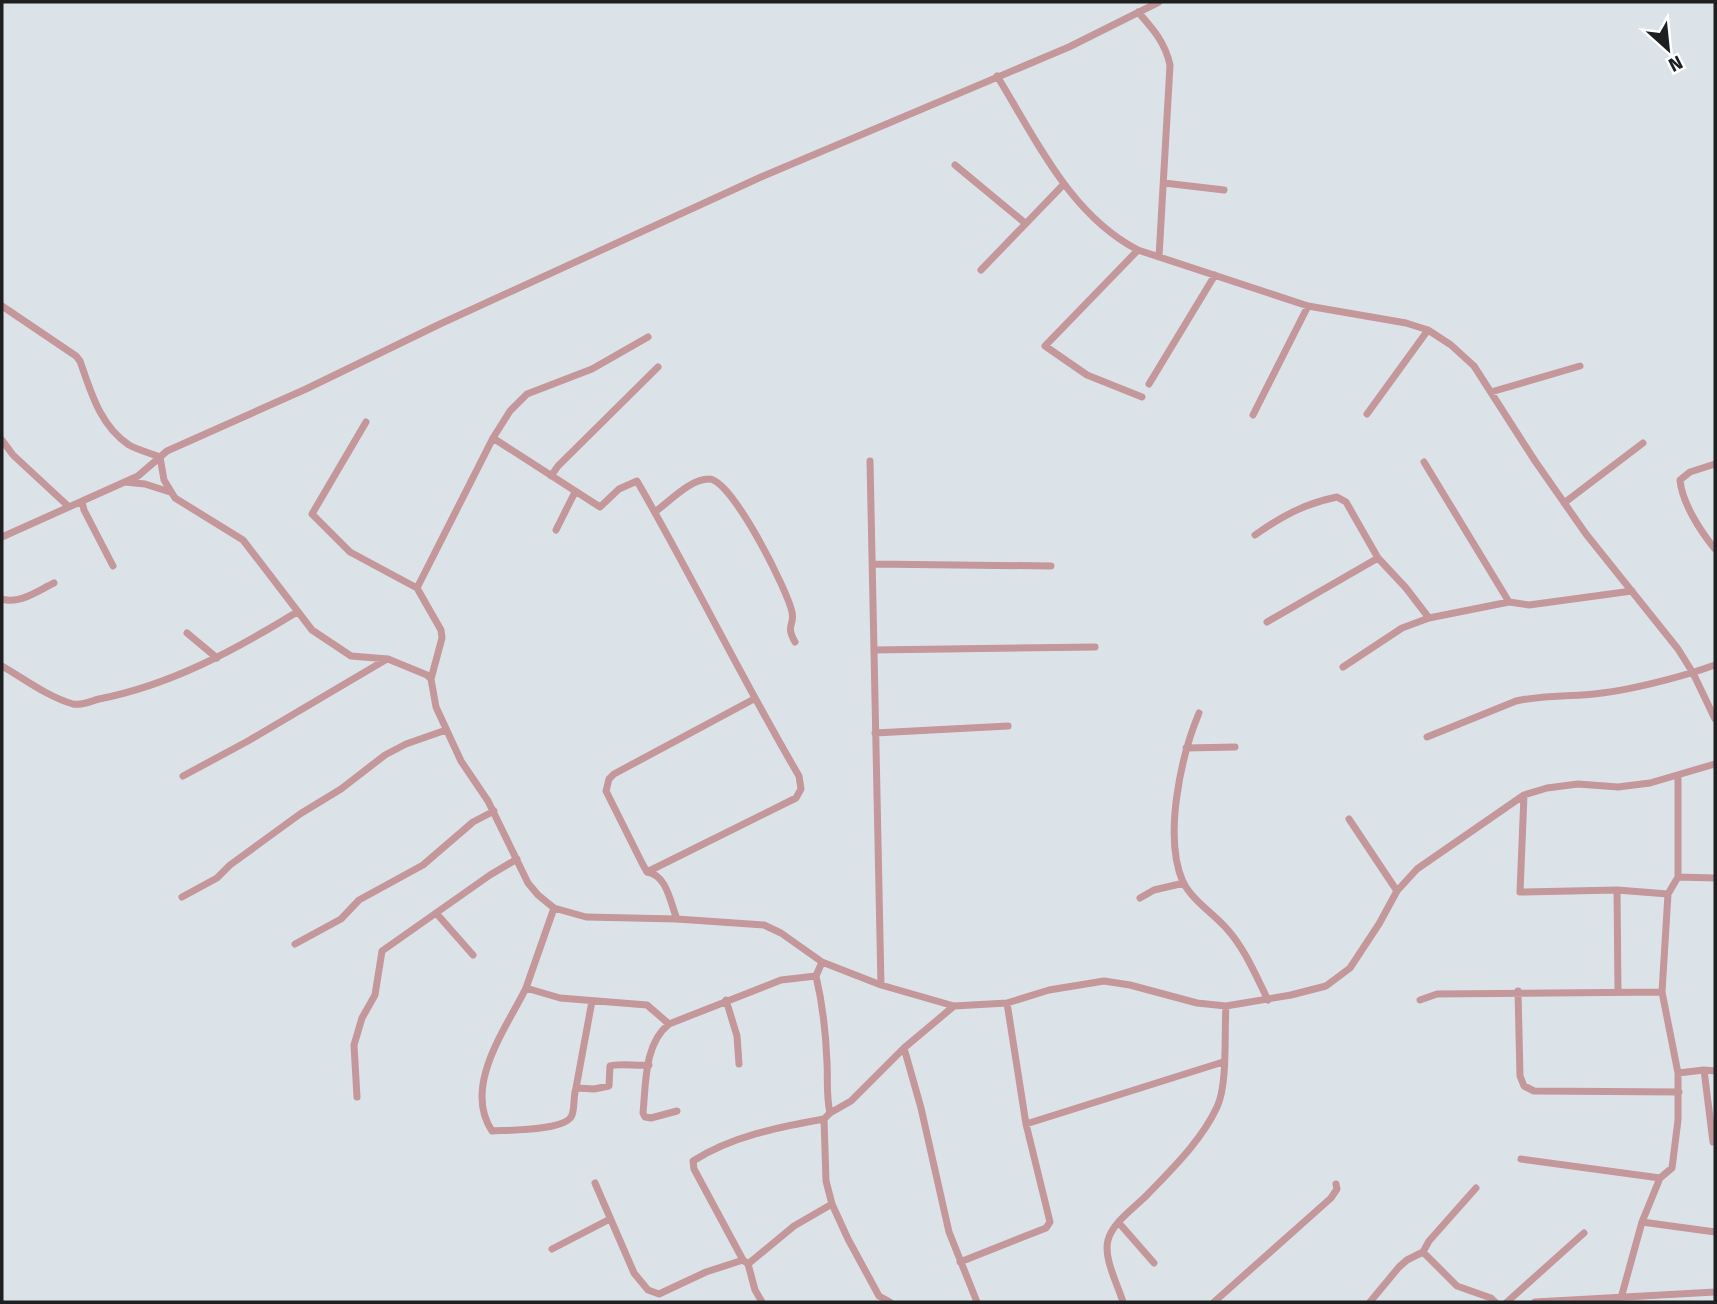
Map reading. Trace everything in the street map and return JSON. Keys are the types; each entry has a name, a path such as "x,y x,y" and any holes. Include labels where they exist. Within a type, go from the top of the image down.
{"street":[{"path":"2,537 138,476 167,451 748,183 1069,47 1159,2"},
{"path":"1138,12 1160,37 1167,50 1170,65 1159,257"},
{"path":"997,76 1064,184 1081,206 1119,240 1138,250 1308,306 1406,323 1428,330 1451,345 1474,366 1564,503 1678,649 1715,719"},
{"path":"955,165 1025,223"},
{"path":"1164,183 1224,190"},
{"path":"981,270 1064,184"},
{"path":"1138,250 1045,346 1087,374 1142,397"},
{"path":"1149,384 1215,275"},
{"path":"2,306 80,361 98,409 111,432 131,446 160,457"},
{"path":"1254,415 1308,306"},
{"path":"1367,414 1428,330"},
{"path":"417,589 493,438 510,411 527,394 592,369 648,337"},
{"path":"1491,392 1580,366"},
{"path":"551,476 658,367"},
{"path":"366,422 313,514 350,552 417,589 441,630 442,638 430,679 436,707 461,761 494,811 528,883 554,908 586,917 764,925 781,933 822,962 881,985 954,1006 1007,1003 1049,990 1104,981 1197,1003 1226,1006 1268,1000 1326,985 1350,968 1397,891 1417,869 1524,795 1547,788 1578,784 1618,787 1678,777 1715,764"},
{"path":"493,438 600,507 619,489 637,481 729,646 754,699 799,776 801,789 796,798 647,872"},
{"path":"2,440 29,470 68,506"},
{"path":"1564,503 1643,443"},
{"path":"160,457 164,480 170,492"},
{"path":"870,461 881,985"},
{"path":"1424,462 1509,603"},
{"path":"1715,464 1690,472 1680,480 1689,507 1715,549"},
{"path":"655,512 693,483 706,478 716,479 725,487 759,538 787,599 792,611 789,632 795,642"},
{"path":"124,482 145,484 170,492 188,507 239,536 312,630 351,656 388,659 427,675 430,679"},
{"path":"556,530 575,492"},
{"path":"1255,535 1286,513 1317,501 1337,497 1346,502 1378,558 1429,618"},
{"path":"82,502 113,566"},
{"path":"1267,622 1378,558"},
{"path":"872,565 1051,566"},
{"path":"2,599 18,600 54,583"},
{"path":"1343,667 1402,628 1429,618 1509,603 1529,605 1632,591"},
{"path":"2,666 45,691 77,705 141,688 217,658 297,612"},
{"path":"187,634 217,658"},
{"path":"874,650 1095,647"},
{"path":"183,776 388,659"},
{"path":"1427,737 1532,697 1583,695 1693,673 1715,665"},
{"path":"647,872 606,790 609,779 754,699"},
{"path":"1199,713 1181,764 1174,848 1184,883 1229,930 1268,1000"},
{"path":"876,733 1008,726"},
{"path":"182,897 217,878 230,865 385,755 406,744 446,730"},
{"path":"1186,748 1235,747"},
{"path":"1621,1298 1643,1222 1660,1178 1672,1168 1678,1120 1678,1073 1662,992 1668,894 1678,877 1678,777"},
{"path":"1524,795 1520,892 1617,890 1668,894"},
{"path":"295,944 341,919 359,900 423,865 473,822 494,811"},
{"path":"1349,819 1397,891"},
{"path":"357,1097 354,1045 362,1018 375,995 382,951 517,859"},
{"path":"647,872 655,873 661,879 677,919"},
{"path":"1678,877 1715,878"},
{"path":"1140,898 1154,890 1184,883"},
{"path":"1617,890 1618,992"},
{"path":"554,908 526,988 496,1040 483,1083 484,1114 492,1131 566,1124 572,1116 592,1001"},
{"path":"436,914 473,955"},
{"path":"822,962 816,976 824,1009 827,1067 826,1181 832,1204 880,1299 890,1302"},
{"path":"677,1111 651,1118 645,1117 643,1113 645,1080 658,1033 669,1024 781,980 816,976"},
{"path":"526,988 560,998 647,1005 669,1024"},
{"path":"1518,991 1520,1076 1524,1086 1534,1091 1679,1092"},
{"path":"1420,1000 1437,993 1662,992"},
{"path":"726,1000 737,1036 739,1065"},
{"path":"960,1262 1046,1228 1050,1222 1026,1124 1007,1003"},
{"path":"762,1302 745,1262 694,1169 693,1161 755,1133 827,1116 851,1101 904,1048 954,1006"},
{"path":"1123,1302 1109,1258 1107,1241 1119,1223 1200,1134 1216,1110 1222,1095 1226,1006"},
{"path":"904,1048 921,1108 949,1232 977,1302"},
{"path":"1026,1124 1223,1062"},
{"path":"576,1088 609,1086 610,1066 615,1064 632,1067 649,1065"},
{"path":"1704,1070 1713,1142"},
{"path":"1678,1073 1715,1071"},
{"path":"1521,1158 1660,1178"},
{"path":"595,1183 634,1273 648,1290 659,1294 706,1272 745,1262 794,1226 832,1204"},
{"path":"1214,1302 1331,1198 1337,1189 1336,1184"},
{"path":"1370,1302 1406,1260 1423,1252 1429,1241 1476,1188"},
{"path":"552,1250 610,1219"},
{"path":"1643,1222 1715,1232"},
{"path":"1119,1223 1154,1263"},
{"path":"1507,1302 1584,1233"},
{"path":"1423,1252 1457,1286 1491,1298 1495,1302"},
{"path":"1535,1302 1664,1299 1715,1292"}]}
